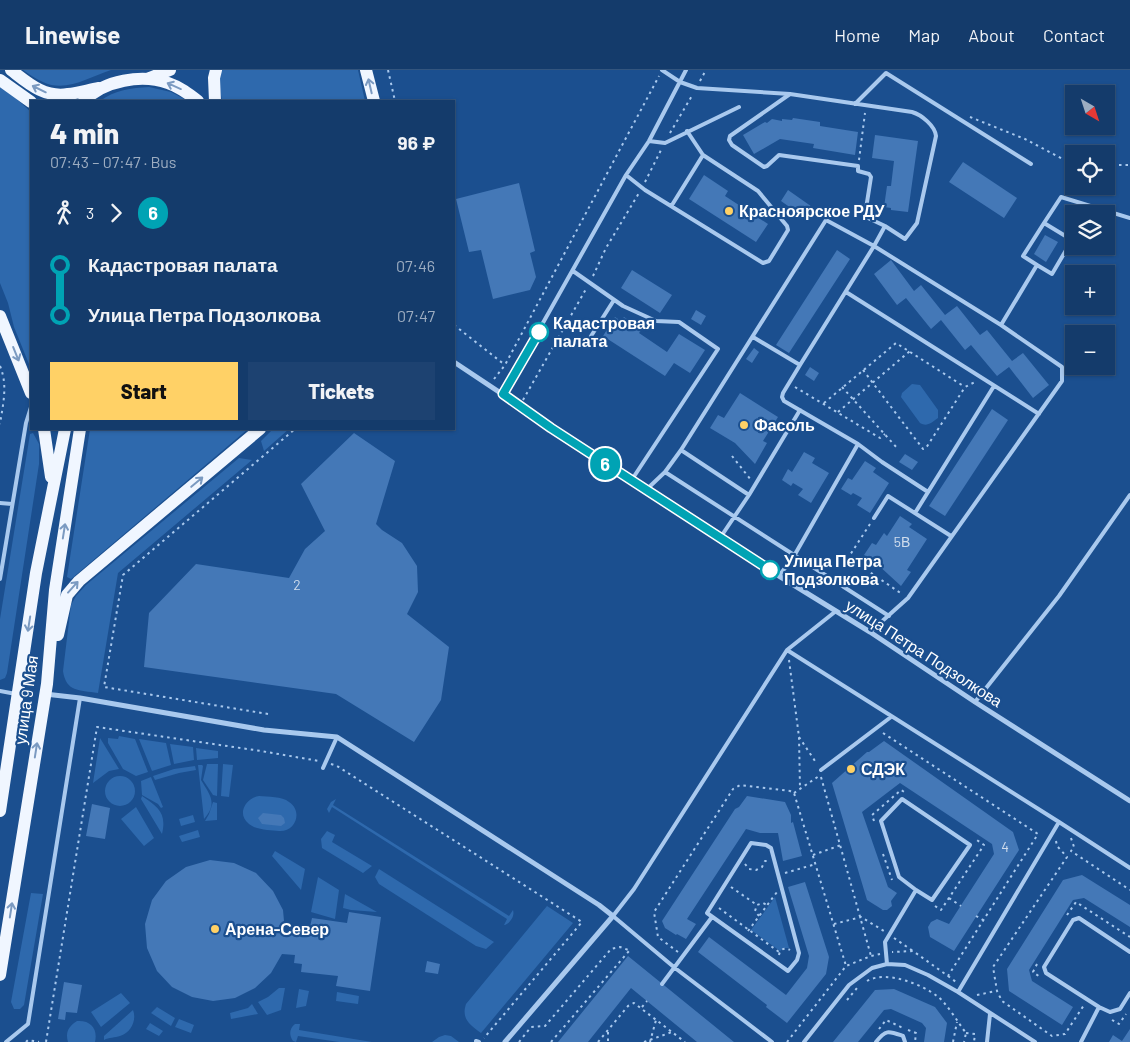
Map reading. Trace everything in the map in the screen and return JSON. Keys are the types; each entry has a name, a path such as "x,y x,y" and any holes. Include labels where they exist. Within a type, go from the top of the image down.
{"main road":[{"path":"11,70 38,90 50,94 67,94 104,88"},
{"path":"147,79 170,70"},
{"path":"215,100 214,78 216,70"},
{"path":"366,70 374,100"},
{"path":"86,100 104,88 125,80 147,79 168,83 187,92 197,100"},
{"path":"0,80 30,101"},
{"path":"0,316 30,391"},
{"path":"44,430 53,490"},
{"name":"улица 9 Мая","path":"0,811 36,573 65,430"},
{"name":"улица 9 Мая","path":"0,975 46,689 55,590 80,430"},
{"path":"46,689 67,595 79,580 259,430"}],"street":[{"name":"улица Петра Подзолкова","path":"455,363 631,481 870,632 1130,801"},
{"path":"46,689 80,698 264,730 337,737 599,905 613,916 506,1042"}],"lane":[{"path":"662,70 680,82 697,88 790,94 917,114 936,132 917,223 906,239 865,215 871,177 869,174 858,171 858,166 779,155 764,167 732,145 729,140 730,136 790,94"},
{"path":"503,394 626,175 649,141 686,70"},
{"path":"855,104 886,73 1031,164"},
{"path":"649,141 665,143 739,107"},
{"path":"626,175 645,190 672,205 762,263 769,262 787,233 787,226 758,191 703,155 687,131"},
{"path":"672,205 703,155"},
{"path":"1044,223 1072,240 1052,274 1023,256 1044,223 1061,197 1130,218"},
{"path":"646,490 665,472 681,450 826,220 874,246 1001,325 1062,367 1062,382 908,598 870,632"},
{"path":"885,226 789,383 782,398 858,444 928,492"},
{"path":"1001,325 1037,265"},
{"path":"573,271 614,300 656,321 679,322 718,349 631,481"},
{"path":"846,292 1039,414"},
{"path":"586,344 614,300"},
{"path":"753,337 800,365"},
{"path":"915,513 994,386"},
{"path":"0,579 26,423 30,410"},
{"path":"720,538 749,495 800,410"},
{"path":"666,418 672,421"},
{"path":"779,576 794,556 858,444"},
{"path":"681,450 749,495"},
{"path":"665,472 889,616"},
{"path":"975,702 1059,596 1130,495"},
{"path":"874,518 888,496 951,536"},
{"path":"0,503 12,504"},
{"path":"772,1042 675,968 613,916 634,889 787,650 836,611"},
{"path":"787,650 1130,868"},
{"path":"0,691 18,694"},
{"path":"6,1042 28,1024 80,698"},
{"path":"820,773 891,717"},
{"path":"323,768 324,762 337,737"},
{"path":"902,799 970,845 932,900 916,890 899,877 881,821 902,799"},
{"path":"958,992 1059,822"},
{"path":"752,844 769,846 778,875 799,953 799,957 790,970 785,971 707,913 752,844"},
{"path":"887,964 885,942 916,890"},
{"path":"662,984 712,917"},
{"path":"1130,952 1079,918 1073,920 1044,967 1046,973 1110,1012 1120,1009 1130,993"},
{"path":"804,1042 849,984 872,968 887,964 905,965 928,974 1035,1042"},
{"path":"1081,1042 1099,1007"},
{"path":"987,1042 990,1014"},
{"path":"876,1042 882,1034 889,1032 903,1036 905,1042"}],"path":[{"path":"388,70 395,100"},
{"path":"489,386 505,365 662,70"},
{"path":"858,166 866,106"},
{"path":"965,114 1025,139 1065,160"},
{"path":"1115,165 1130,165"},
{"path":"522,402 590,283 606,248 626,214"},
{"path":"455,326 505,365"},
{"path":"824,403 896,343 965,387"},
{"path":"838,412 910,352"},
{"path":"0,366 3,373 5,390 0,424"},
{"path":"863,370 924,449 965,387 982,379"},
{"path":"789,383 880,438 885,434"},
{"path":"842,387 898,449"},
{"path":"268,714 104,687 123,575 293,430"},
{"path":"732,456 755,485"},
{"path":"874,518 850,556 852,560 908,598"},
{"path":"787,650 799,737 800,789"},
{"path":"46,1042 97,727 261,751 337,766 582,922 479,1041"},
{"path":"880,731 1038,834 948,976"},
{"path":"799,737 820,773 872,956"},
{"path":"794,793 820,773"},
{"path":"684,956 658,937 654,912 733,789 740,785 794,793"},
{"path":"875,824 872,815 901,790 908,795"},
{"path":"794,793 846,966"},
{"path":"1067,834 1074,847 993,967 997,991 1002,1001 1052,1036 1065,1034 1084,1005 1089,1009"},
{"path":"933,906 941,910 984,845 969,835"},
{"path":"1057,837 1057,846 1067,857"},
{"path":"813,855 841,845"},
{"path":"1071,851 1130,890"},
{"path":"883,852 890,879 896,883"},
{"path":"744,863 749,869 756,870 762,867 765,860 767,861"},
{"path":"778,903 771,877 816,864"},
{"path":"725,883 756,905"},
{"path":"742,939 781,886"},
{"path":"949,898 961,906"},
{"path":"1066,918 1076,902 1130,937"},
{"path":"756,905 763,903 767,905"},
{"path":"715,905 780,952"},
{"path":"756,905 755,911 759,916"},
{"path":"976,916 983,920"},
{"path":"834,924 861,917"},
{"path":"884,932 888,924"},
{"path":"780,952 785,949 792,952 789,941"},
{"path":"519,1042 530,1027 545,1026 611,949 620,947 630,951 551,1042"},
{"path":"787,1042 846,966 872,956 913,951 978,996 997,991"},
{"path":"780,952 780,960"},
{"path":"1038,964 1033,972 1040,976"},
{"path":"865,983 871,979 901,978 938,996 966,1033 975,1034 974,1042"},
{"path":"847,1001 858,987"},
{"path":"642,1008 647,1002"},
{"path":"598,1042 628,1006 634,1003 684,1042"},
{"path":"1110,1018 1119,1024 1130,1007"},
{"path":"650,1041 656,1020"},
{"path":"954,1042 957,1021"},
{"path":"608,1031 608,1042"},
{"path":"644,1042 672,1032"},
{"path":"964,1042 966,1033"},
{"path":"26,1042 28,1040 39,1042"}],"shaded area":[{"path":"23,70 111,70 77,83 60,86 43,82"},
{"path":"221,70 358,70 365,100 222,100 219,83"},
{"path":"0,86 30,111 30,367 14,327 8,303 0,283"},
{"path":"149,87 171,92 186,100 102,100 111,94"},
{"path":"912,384 920,385 938,410 938,418 929,424 920,423 901,397 902,393"},
{"path":"90,430 247,430 71,579 67,577"},
{"path":"272,430 288,430 264,451 261,441"},
{"path":"33,433 39,444 39,464 7,673 5,678 0,680 0,619 30,434"},
{"path":"239,458 252,460 118,573 98,693 74,689 67,683 63,671 71,605 76,596 86,585"},
{"path":"119,736 135,739 148,772 136,776 123,769 108,743 108,738 118,739"},
{"path":"100,738 119,769 109,771 93,783"},
{"path":"139,739 166,743 171,765 152,771"},
{"path":"170,744 193,747 194,760 174,764"},
{"path":"196,748 218,751 218,758 197,760"},
{"path":"207,764 218,764 217,796 213,795 203,780"},
{"path":"223,764 233,765 229,797 221,796"},
{"path":"198,765 203,766 201,780 212,804 204,819"},
{"path":"195,766 196,770 155,780 153,776 174,769"},
{"path":"120,776 126,777 134,785 134,797 126,805 120,806 114,805 106,797 105,791 106,785 114,777"},
{"path":"151,777 163,807 161,808 158,804 142,795 141,781"},
{"path":"142,796 160,811 163,821 162,834 141,799"},
{"path":"254,797 279,798 289,802 296,810 296,820 293,825 290,828 279,831 259,829 249,824 243,816 244,807"},
{"path":"336,799 333,805 509,916 513,910 512,919 504,925 507,919 332,807 329,813 327,809 331,802"},
{"path":"213,802 217,803 217,820 205,821 209,814"},
{"path":"136,807 154,838 144,846 121,819"},
{"path":"193,815 195,822 181,826 179,819"},
{"path":"198,830 200,837 182,842 179,836"},
{"path":"327,831 335,835 332,842 372,866 363,873 322,848 321,839"},
{"path":"275,851 305,869 301,890 272,856"},
{"path":"379,869 494,942 486,949 476,946 379,884 375,877"},
{"path":"318,877 339,890 335,919 311,912"},
{"path":"31,893 43,894 24,1005 20,1009 14,1009 11,1002"},
{"path":"345,894 377,912 343,908"},
{"path":"775,897 789,948 784,948 780,951 751,930"},
{"path":"547,906 573,923 481,1033 466,1018 466,1004"},
{"path":"279,988 285,988 281,1010 267,1015 258,1002"},
{"path":"299,989 309,991 306,1006 296,1008"},
{"path":"337,992 359,996 358,1004 336,1001"},
{"path":"121,993 130,1003 101,1027 91,1012"},
{"path":"252,1004 258,1014 231,1019 230,1013 248,1008"},
{"path":"157,1007 175,1018 171,1026 151,1013"},
{"path":"133,1010 134,1022 130,1029 120,1036 104,1040 104,1036"},
{"path":"179,1019 194,1025 191,1033 175,1027"},
{"path":"77,1021 86,1022 92,1026 96,1037 95,1042 68,1042 68,1030"},
{"path":"150,1023 163,1031 159,1036 146,1029"},
{"path":"295,1024 300,1024 299,1030 372,1042 339,1042 298,1036 296,1042 293,1041 290,1034"},
{"path":"445,1035 451,1036 459,1042 432,1042"}],"building":[{"path":"793,118 820,122 820,126 858,132 855,155 813,148 814,144 780,139 754,154 743,135 772,119 782,121 782,119 792,120"},
{"path":"875,135 918,141 908,212 891,210 891,208 884,207 887,186 891,186 894,161 872,158"},
{"path":"963,162 1017,198 1004,218 949,182"},
{"name":"Красноярское РДУ","path":"704,175 728,191 725,196 768,224 756,242 689,199"},
{"path":"519,183 535,251 530,253 536,277 530,290 493,299 481,250 469,252 456,199"},
{"path":"788,190 815,209 808,220 781,201"},
{"path":"1045,235 1058,242 1046,262 1034,254"},
{"path":"837,250 850,259 789,353 776,345"},
{"path":"891,260 914,291 921,285 945,315 957,306 980,335 987,330 1012,361 1023,353 1049,385 1033,398 1009,367 997,376 971,345 965,350 941,320 931,329 906,298 897,305 874,274"},
{"path":"632,270 672,295 660,313 621,288"},
{"path":"696,310 706,316 701,325 691,319"},
{"path":"615,317 621,321 624,317 642,329 639,333 667,352 679,334 705,350 690,373 674,363 665,376 603,336"},
{"path":"754,348 759,352 752,363 746,359"},
{"path":"810,367 819,373 814,381 805,375"},
{"path":"740,393 778,417 763,441 767,443 755,464 735,443 710,428 718,415 724,418"},
{"path":"992,409 1008,420 945,516 929,506"},
{"path":"354,433 395,461 376,524 402,543 417,566 418,592 407,614 449,647 441,700 414,742 336,694 144,667 149,613 196,564 289,578 305,549 325,531 301,484"},
{"path":"804,452 815,458 812,463 829,473 811,503 798,495 803,489 793,483 791,486 782,480 788,469 792,472"},
{"path":"905,454 918,462 912,470 899,462"},
{"path":"865,461 876,468 873,472 889,483 870,513 857,505 862,498 853,493 851,495 841,489 848,478 852,480"},
{"path":"900,516 912,524 909,527 927,539 907,570 911,572 901,586 864,555 872,543 876,545 884,533 887,536"},
{"path":"884,741 1013,832 1019,850 954,951 930,937 928,927 931,922 937,919 949,924 994,854 992,844 900,783 862,812 888,887 897,893 891,901 892,906 887,910 883,910 867,900 832,783 867,752"},
{"path":"747,796 785,802 791,815 791,823 793,822 802,856 783,861 778,833 760,833 746,829 687,919 696,924 686,939 676,935 665,928 662,921 735,809 739,807"},
{"path":"92,804 110,808 105,839 86,836"},
{"path":"263,813 281,815 285,823 281,826 262,824 258,818"},
{"name":"Арена-Север","path":"210,860 234,863 256,873 273,891 283,910 285,932 300,934 301,925 310,927 312,918 347,923 349,912 381,917 370,991 336,986 338,976 301,972 302,964 294,963 295,955 282,954 271,973 255,988 235,998 213,1001 192,997 172,987 157,971 147,948 145,924 152,900 166,881 186,867"},
{"path":"1082,875 1130,905 1130,927 1084,898 1073,900 1029,970 1032,981 1073,1007 1062,1025 1009,991 1007,969 1063,880"},
{"path":"805,882 829,957 826,974 787,1023 766,1007 767,1005 698,952 709,937 786,995 807,968 809,956 788,887"},
{"path":"628,956 734,1042 697,1042 631,988 588,1042 558,1042"},
{"path":"427,961 440,964 438,974 425,972"},
{"path":"64,982 82,985 77,1013 66,1012 65,1020 58,1019"},
{"path":"894,989 935,1007 947,1023 944,1042 924,1042 926,1028 922,1023 891,1009 884,1010 858,1042 833,1042 875,990"},
{"path":"1130,1029 1130,1042 1109,1042 1113,1035 1122,1041"}],"bus line":[{"name":"6","path":"539,332 503,394 519,407 770,570"}],"place":[{"name":"Красноярское РДУ","path":"729,211"},
{"name":"Кадастровая палата","path":"539,332"},
{"name":"Фасоль","path":"744,425"},
{"name":"Улица Петра Подзолкова","path":"770,570"},
{"name":"СДЭК","path":"851,769"},
{"name":"Арена-Север","path":"215,929"}]}
